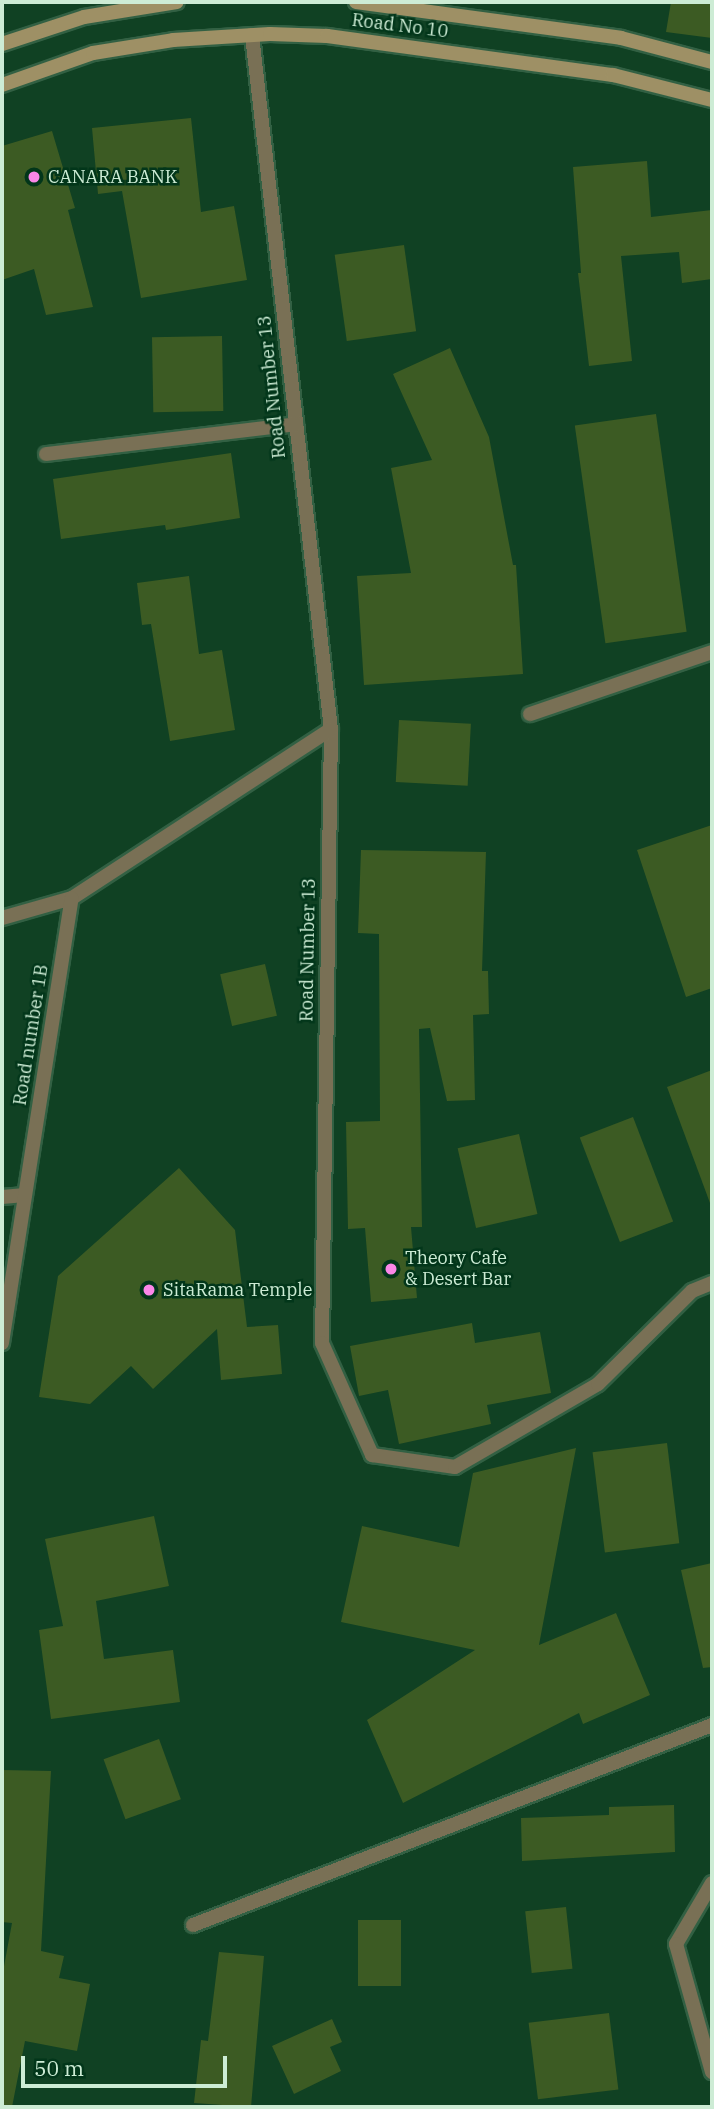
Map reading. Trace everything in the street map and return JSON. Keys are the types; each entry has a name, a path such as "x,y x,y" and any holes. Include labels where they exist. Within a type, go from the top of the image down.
{"main road":[{"path":"2,44 85,17 177,2"},
{"name":"Road No 10","path":"356,2 621,38 712,62"},
{"name":"Road No 10","path":"2,85 93,53 173,40 252,35 327,36 613,75 712,100"}],"street":[{"name":"Road Number 13","path":"252,35 331,729 322,1343 372,1455 455,1466 598,1384 692,1291 712,1283"},
{"path":"46,454 296,424"},
{"path":"530,714 712,652"},
{"path":"2,918 72,898 331,729"},
{"name":"Road number 1B","path":"2,1343 72,898"},
{"path":"2,1197 25,1195"},
{"path":"193,1925 712,1725"},
{"path":"712,1884 676,1944 712,2072"}],"building":[{"path":"671,2 712,2 712,38 666,32"},
{"path":"191,118 201,212 234,206 247,280 141,298 122,191 98,194 92,128"},
{"path":"52,131 75,208 68,210 93,307 46,315 34,269 2,280 2,146"},
{"path":"647,161 651,217 712,210 712,279 682,283 679,252 621,256 632,361 589,366 578,273 581,273 573,167"},
{"path":"404,245 416,331 347,341 335,255"},
{"path":"222,336 223,411 153,412 152,337"},
{"path":"450,348 489,437 513,565 516,565 523,674 364,685 357,576 411,573 391,468 432,460 393,374"},
{"path":"656,414 687,632 605,643 575,425"},
{"path":"231,453 240,518 166,530 165,525 61,539 53,479"},
{"path":"189,576 199,654 222,650 235,730 170,741 151,624 142,625 137,583"},
{"path":"399,720 471,724 468,786 396,782"},
{"path":"712,825 712,988 686,997 637,850"},
{"path":"361,850 486,852 482,971 488,971 489,1014 473,1015 475,1100 447,1101 430,1028 419,1029 422,1227 411,1227 417,1298 371,1302 365,1228 348,1229 346,1122 380,1121 379,934 358,933"},
{"path":"265,964 277,1016 232,1026 220,974"},
{"path":"712,1070 712,1203 710,1203 667,1087"},
{"path":"633,1117 673,1222 620,1242 580,1137"},
{"path":"519,1134 537,1214 476,1228 458,1148"},
{"name":"SitaRama Temple","path":"179,1168 235,1230 247,1327 278,1325 282,1374 221,1380 217,1329 153,1389 131,1366 90,1404 39,1397 58,1276"},
{"path":"472,1323 475,1343 540,1332 551,1393 487,1405 491,1424 399,1444 388,1390 359,1396 350,1346"},
{"path":"667,1443 679,1543 605,1552 593,1452"},
{"path":"576,1448 539,1645 616,1613 650,1695 583,1724 579,1713 403,1803 367,1720 475,1650 341,1622 362,1526 459,1547 473,1473"},
{"path":"154,1516 169,1586 96,1601 104,1659 173,1650 180,1702 51,1719 39,1630 63,1626 45,1539"},
{"path":"712,1563 712,1667 703,1668 681,1570"},
{"path":"159,1739 181,1799 125,1819 104,1759"},
{"path":"2,1770 51,1771 41,1951 64,1956 59,1978 90,1984 77,2051 25,2041 12,2107 2,2106 2,1977 12,1923 2,1922"},
{"path":"674,1805 675,1852 522,1861 521,1818 609,1815 609,1807"},
{"path":"566,1907 572,1969 532,1973 525,1911"},
{"path":"358,1920 401,1920 401,1986 358,1986"},
{"path":"219,1952 264,1956 251,2107 194,2103 201,2040 208,2041"},
{"path":"609,2013 618,2089 538,2099 529,2023"},
{"path":"332,2019 342,2042 330,2047 341,2071 294,2094 272,2046"}],"place":[{"name":"CANARA BANK","path":"34,177"},
{"name":"Theory Cafe & Desert Bar","path":"391,1269"},
{"name":"SitaRama Temple","path":"149,1290"}]}
